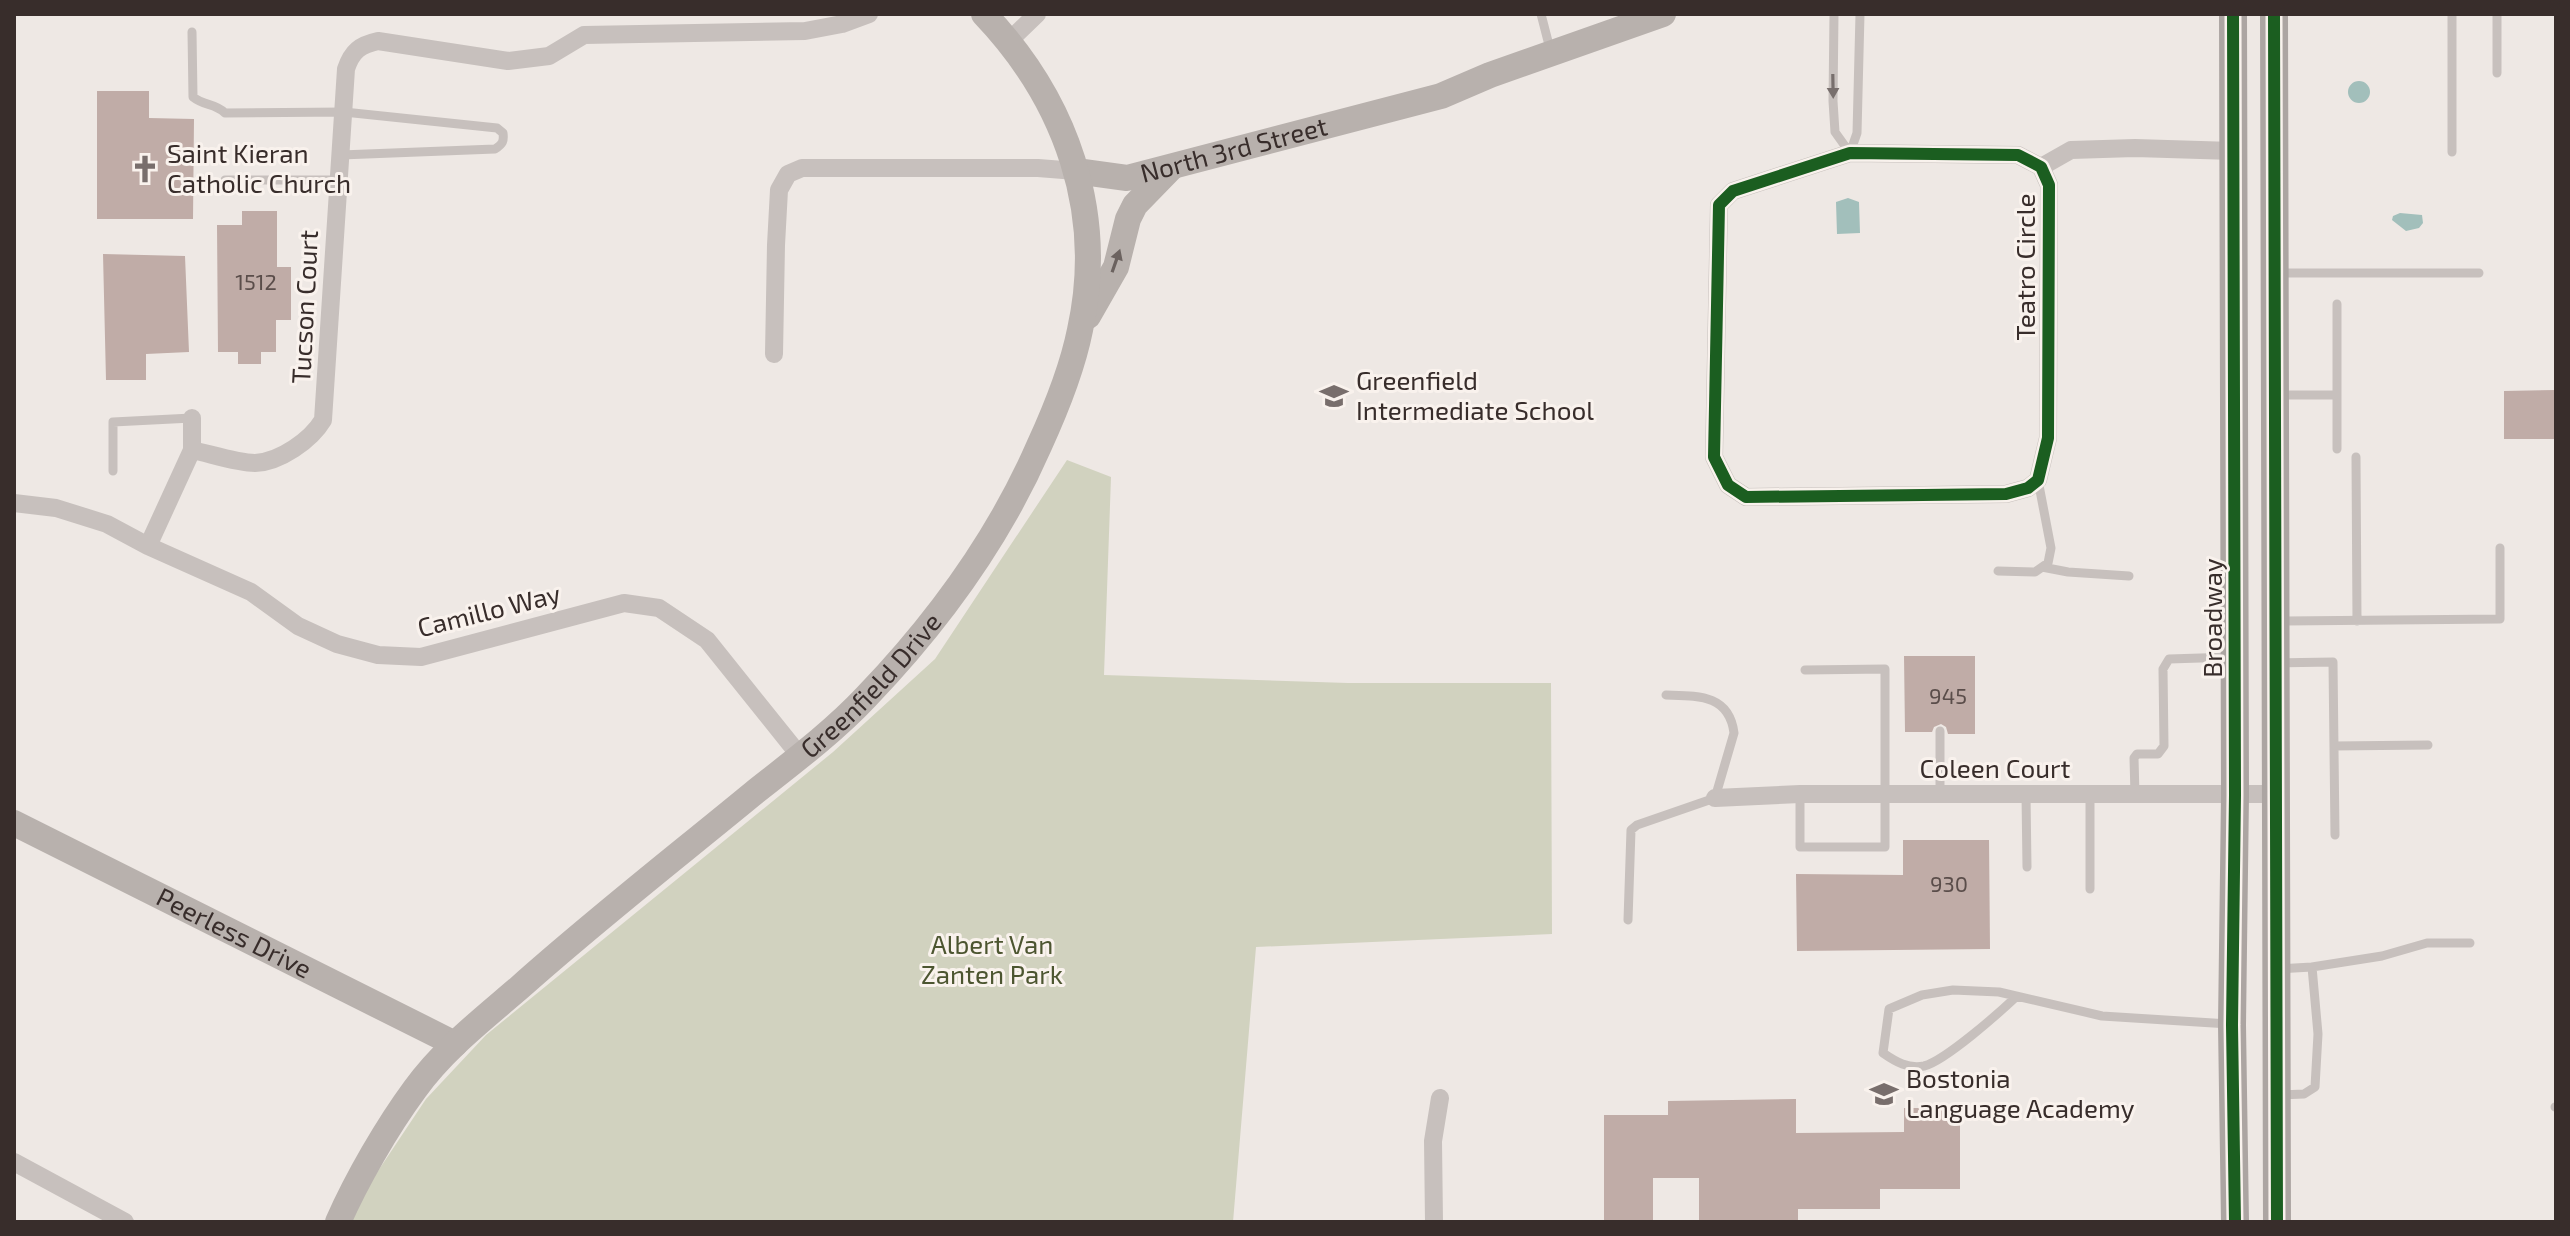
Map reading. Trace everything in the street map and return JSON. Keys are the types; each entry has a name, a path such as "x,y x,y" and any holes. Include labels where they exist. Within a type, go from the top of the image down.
{"main road":[{"name":"Greenfield Drive","path":"338,1222 351,1192 415,1089 455,1044 552,958 800,756 863,700 922,635 971,570 1023,482 1062,391 1081,330 1086,298 1087,250 1083,203 1076,171 1054,112 1009,41 984,14"},
{"name":"North 3rd Street","path":"1076,171 1127,178 1441,96 1663,14"},
{"name":"Broadway","path":"2233,14 2235,795 2232,1025 2235,1222"},
{"path":"2274,14 2277,1222"},
{"path":"1081,330 1116,267 1128,219 1135,205 1171,168"},
{"name":"Peerless Drive","path":"14,823 455,1044"}],"street":[{"name":"Tucson Court","path":"192,450 256,463 294,447 316,432 323,420 346,69 350,55 363,44 378,41 508,61 549,56 584,35 805,31 842,24 869,14"},
{"path":"1009,41 1037,14"},
{"path":"2041,167 2071,150 2233,151"},
{"name":"Teatro Circle","path":"1850,153 2018,155 2041,167 2049,185 2048,438 2038,480 2028,488 2006,494 1746,497 1728,485 1714,457 1719,205 1733,191 1850,153"},
{"name":"North 3rd Street","path":"774,354 779,190 788,174 802,168 1038,168 1076,171"},
{"path":"148,546 192,450 192,418"},
{"name":"Camillo Way","path":"14,503 56,508 107,524 251,592 298,626 337,644 378,655 421,657 624,603 659,608 707,640 800,756"},
{"name":"Coleen Court","path":"1715,798 1800,794 2275,794"},
{"path":"1434,1222 1433,1141 1440,1098"},
{"path":"14,1162 101,1217 125,1222"}],"lane":[{"path":"1541,14 1551,53"},
{"path":"1834,14 1835,132 1850,153"},
{"path":"1850,153 1857,133 1860,14"},
{"path":"2452,14 2452,152"},
{"path":"2497,14 2497,73"},
{"path":"192,32 193,97 218,106 225,113 344,112 497,128 503,133 504,140 495,149 341,155"},
{"path":"225,180 337,180"},
{"path":"2274,273 2479,273"},
{"path":"2337,304 2337,449"},
{"path":"2274,395 2337,395"},
{"path":"113,471 113,422 192,418"},
{"path":"2356,457 2357,621"},
{"path":"1998,571 2035,572 2048,563 2051,548 2038,480"},
{"path":"2274,621 2500,619 2500,548"},
{"path":"2042,567 2129,576"},
{"path":"2135,795 2134,758 2137,754 2158,754 2164,746 2163,669 2169,659 2235,657"},
{"path":"2275,663 2333,662 2335,835"},
{"path":"1800,794 1800,847 1885,847 1885,669 1805,670"},
{"path":"1628,920 1631,830 1637,825 1715,798 1734,733 1733,722 1711,698 1666,695"},
{"path":"1940,731 1940,795"},
{"path":"2334,746 2428,745"},
{"path":"2026,795 2027,867"},
{"path":"2090,795 2090,889"},
{"path":"2276,969 2382,956 2427,943 2470,943"},
{"path":"2276,1095 2304,1094 2315,1087 2318,1034 2312,967"},
{"path":"2017,996 1990,1021 1926,1066 1902,1066 1883,1053 1889,1009 1922,995 1953,990 1999,992 2017,996 2102,1016 2232,1025"}],"green space":[{"name":"Albert Van Zanten Park","path":"1067,460 1111,477 1104,675 1348,683 1551,683 1552,934 1256,947 1233,1222 350,1222 374,1177 426,1099 486,1035 833,752 935,659"}],"water":[{"path":"2359,81 2367,84 2370,92 2367,100 2359,103 2351,100 2348,92 2351,84"},
{"path":"1848,198 1859,202 1860,233 1837,234 1836,202"},
{"path":"2400,213 2422,215 2423,223 2419,228 2406,231 2392,220"}],"building":[{"name":"Saint Kieran Catholic Church","path":"97,91 149,91 149,118 194,119 193,219 97,219"},
{"path":"242,211 277,211 277,267 291,267 291,320 276,320 276,352 261,352 261,364 238,364 238,352 218,352 217,225 242,225"},
{"path":"103,254 185,256 189,352 146,354 146,380 106,380"},
{"path":"2556,390 2556,439 2504,439 2504,391"},
{"path":"1904,656 1975,656 1975,734 1948,734 1941,724 1934,727 1932,732 1905,732"},
{"path":"1903,840 1989,840 1990,949 1797,951 1796,874 1903,875"},
{"path":"1796,1099 1796,1133 1904,1132 1904,1108 1960,1108 1960,1189 1880,1189 1880,1209 1798,1209 1798,1222 1699,1222 1699,1178 1653,1178 1653,1222 1604,1222 1604,1115 1668,1115 1668,1101"}],"cycle path":[{"path":"2233,14 2235,795 2232,1025 2235,1222"},
{"path":"2274,14 2277,1222"},
{"path":"1850,153 2018,155 2041,167 2049,185 2048,438 2038,480 2028,488 2006,494 1746,497 1728,485 1714,457 1719,205 1733,191 1850,153"}],"place":[{"name":"Saint Kieran Catholic Church","path":"145,169"},
{"name":"Greenfield Intermediate School","path":"1334,396"},
{"name":"Bostonia Language Academy","path":"1884,1094"}]}
